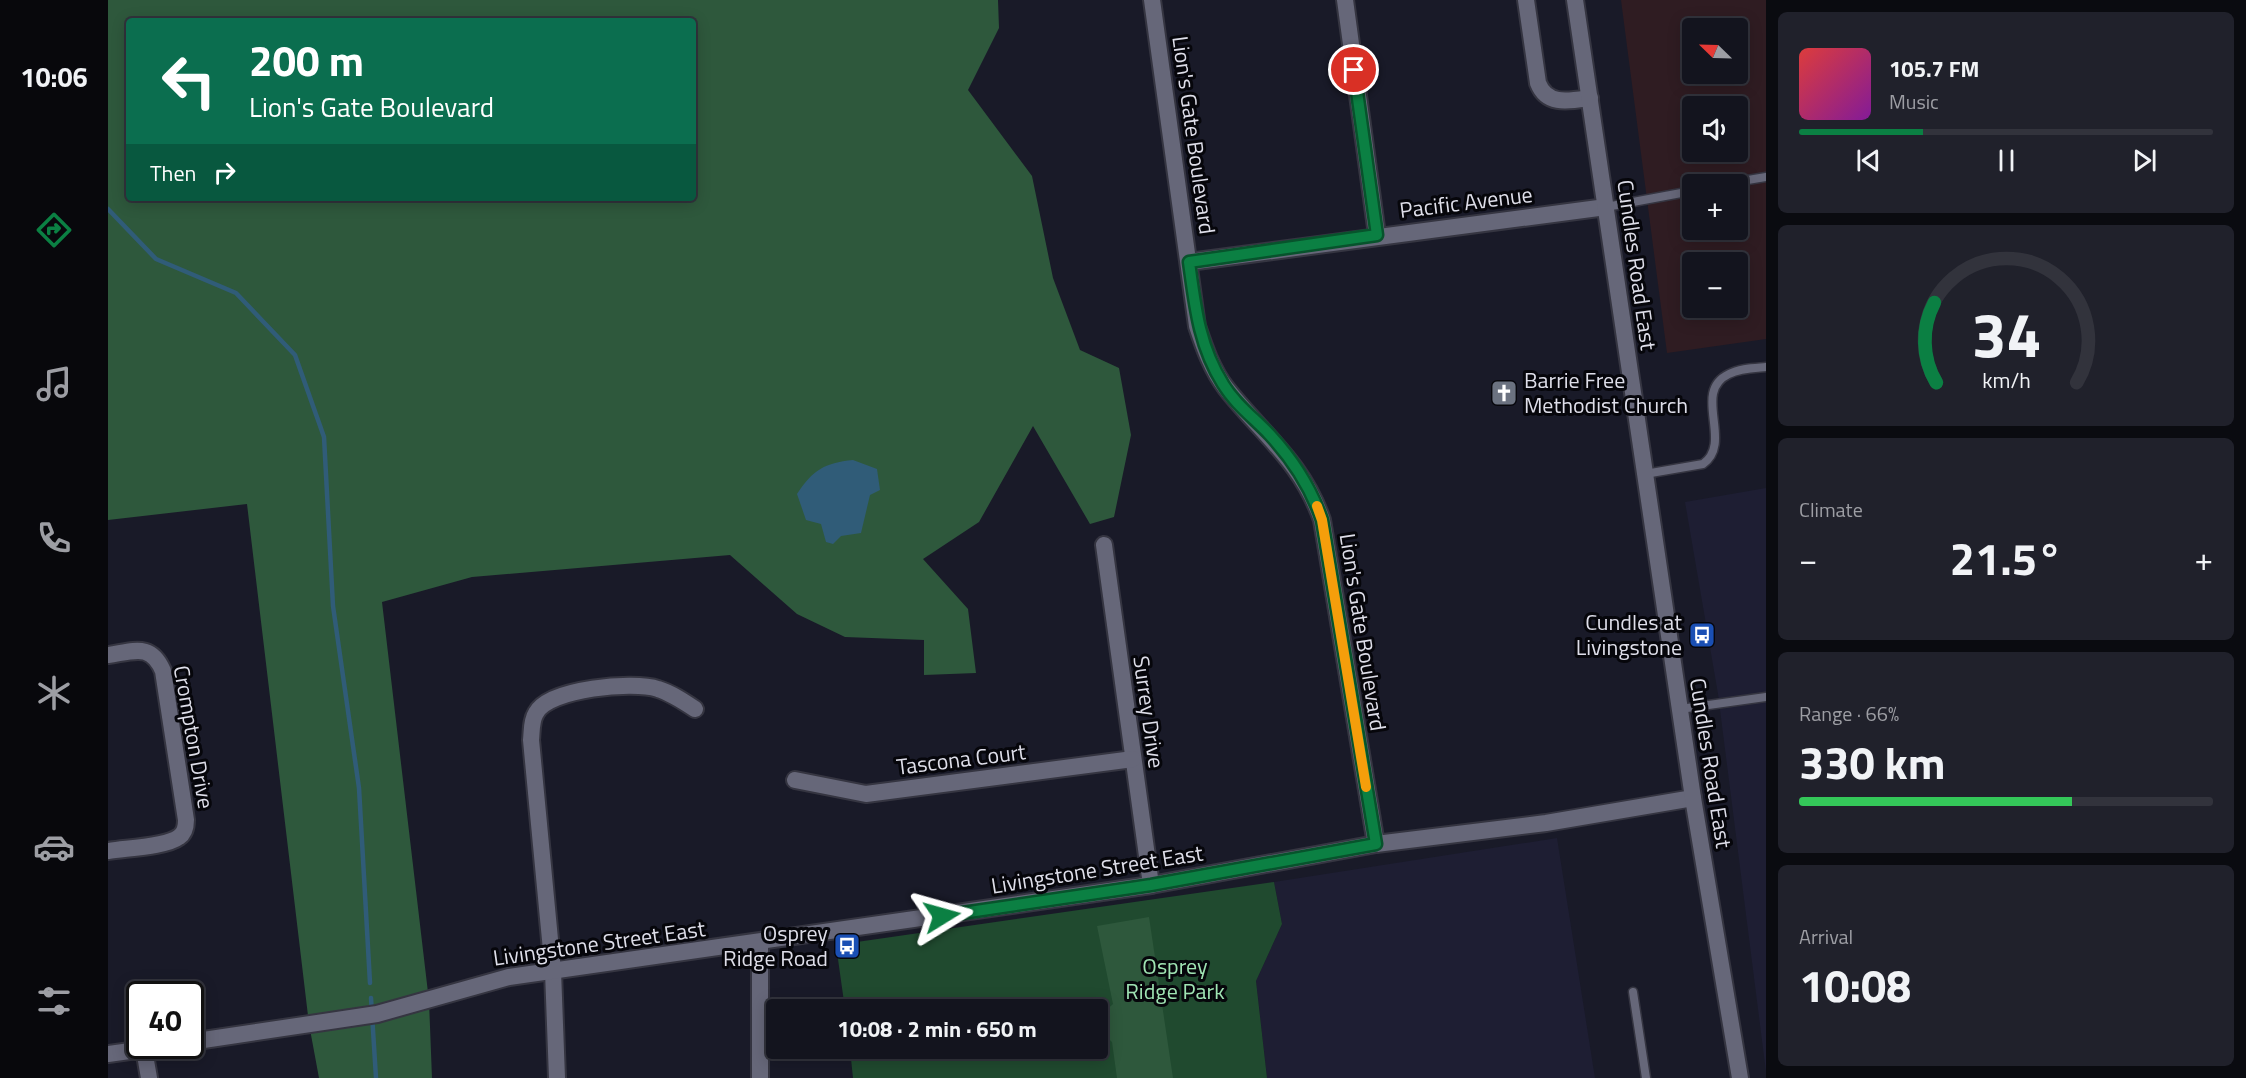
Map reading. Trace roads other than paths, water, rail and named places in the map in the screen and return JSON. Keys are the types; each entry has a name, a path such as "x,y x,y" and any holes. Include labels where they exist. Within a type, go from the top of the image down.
{"street":[{"name":"Lion's Gate Boulevard","path":"1152,0 1197,326 1207,356 1224,386 1287,455 1315,499 1322,520 1376,844"},
{"path":"1345,0 1377,235"},
{"path":"1526,0 1538,83 1544,93 1562,101 1590,98"},
{"name":"Cundles Road East","path":"1575,0 1693,798 1740,1078"},
{"name":"Pacific Avenue","path":"1189,262 1377,235 1606,207"},
{"name":"Surrey Drive","path":"1104,545 1151,885"},
{"name":"Crompton Drive","path":"108,655 146,651 157,656 164,671 186,829 179,837 168,842 108,851"},
{"path":"557,1078 553,971 531,740 532,724 536,712 545,702 559,696 634,686 657,689 694,709"},
{"name":"Tascona Court","path":"795,780 866,794 1133,759"},
{"name":"Livingstone Street East","path":"204,1040 377,1014 489,981 1151,885 1376,844 1546,823 1693,798"},
{"path":"760,943 760,1078"},
{"path":"108,1054 126,1051"},
{"path":"146,1059 149,1078"}],"lane":[{"path":"1748,180 1766,177"},
{"path":"1606,207 1682,193"},
{"path":"1645,474 1703,465 1711,459 1717,442 1712,407 1715,387 1728,374 1766,367"},
{"path":"1680,709 1766,698"},
{"path":"1633,992 1647,1078"}],"waterway":[{"path":"108,209 156,259 236,293 295,355 324,437 333,606 359,788 370,983"},
{"path":"371,998 376,1078"}],"place":[{"name":"Barrie Free Methodist Church","path":"1504,393"},
{"name":"Cundles at Livingstone","path":"1702,635"},
{"name":"Osprey Ridge Road","path":"847,946"}],"park label":[{"name":"Osprey Ridge Park","path":"1175,978"}]}
